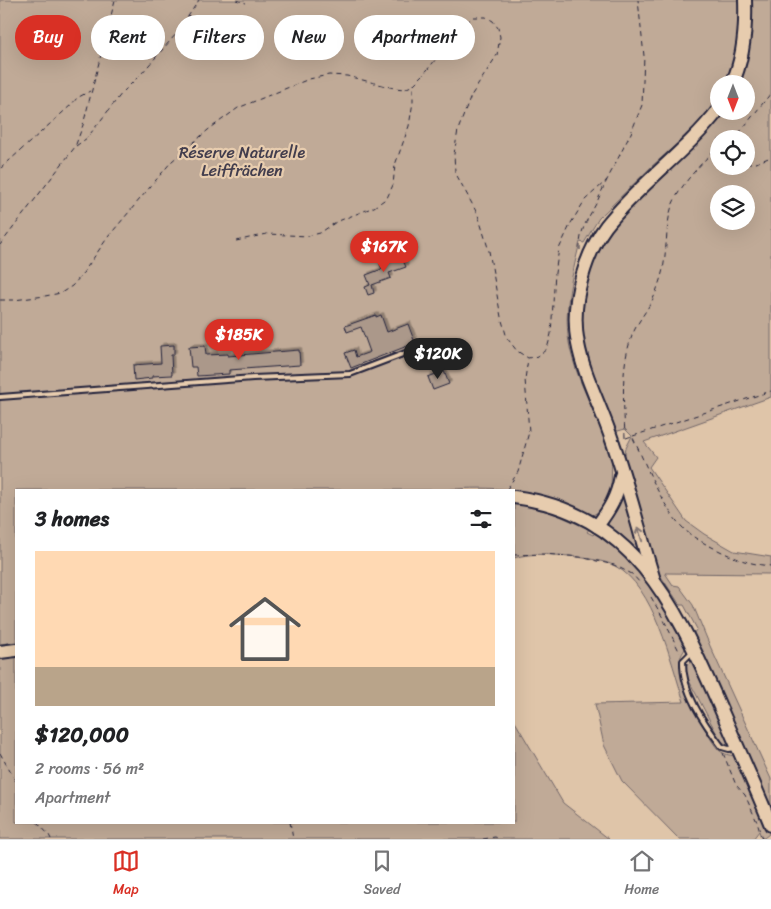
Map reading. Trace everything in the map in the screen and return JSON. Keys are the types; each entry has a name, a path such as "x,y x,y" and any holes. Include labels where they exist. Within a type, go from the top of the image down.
{"main road":[{"path":"736,75 744,40 745,0"},
{"path":"648,582 622,473 619,440 586,378 579,354 575,332 578,291 584,268 605,227 654,174 710,120"},
{"path":"596,526 609,510 618,493 622,473"},
{"path":"515,498 559,509 596,526 618,542 637,560 648,582 670,603 694,649 771,825"},
{"path":"0,652 15,650"}],"lane":[{"path":"0,397 244,379 350,374 416,349"},
{"path":"694,649 684,661 683,671 692,698 705,724 722,747 729,749 738,747"}],"path":[{"path":"0,245 75,146 83,125 115,0"},
{"path":"75,146 87,138 122,94 177,33 199,0"},
{"path":"236,0 246,3"},
{"path":"580,242 584,225 631,133 642,106 644,56 638,0"},
{"path":"0,300 61,293 72,286 108,237 172,161 208,130 238,108 309,79 329,74 347,76 405,89 423,74 463,26 473,17 486,17 493,21 498,28 500,38 496,55 471,96 458,130 454,154 455,172 478,215 490,252 501,317 507,338 517,350 528,358 538,356 546,349 551,334 555,273 559,249 571,223 586,200 607,180"},
{"path":"236,242 267,234 308,236 320,233 336,222 374,207 387,198 393,185 395,165 408,126 413,102 412,85"},
{"path":"0,169 72,106 77,98 91,91"},
{"path":"741,130 771,93"},
{"path":"710,155 681,189 672,206 667,228 664,264 655,295 635,330 629,347 625,368 619,440 771,392"},
{"path":"755,163 771,157"},
{"path":"508,489 518,472 529,432 525,379 528,358"},
{"path":"632,436 664,500 684,530 698,540 741,561 771,566"},
{"path":"515,555 544,554 580,557 614,565 648,582"},
{"path":"650,595 684,661"},
{"path":"722,747 723,756 736,785 745,795 762,839"},
{"path":"0,753 15,780"},
{"path":"38,824 51,839"},
{"path":"290,824 293,839"},
{"path":"483,839 495,837 500,839"}],"green space":[{"name":"Réserve Naturelle Leiffrächen","path":"0,0 740,0 737,43 733,64 730,75 710,75 710,112 705,119 651,167 599,218 584,243 580,242 568,299 567,327 576,369 612,458 611,489 603,509 593,515 561,501 532,493 515,491 515,489 487,488 15,489 15,642 0,644"},
{"path":"751,0 771,0 771,397 644,442 656,457 649,467 686,521 734,551 771,557 771,574 665,573 673,585 679,586 693,605 771,779 771,813 692,635 697,629 684,605 680,605 658,572 624,458 626,448 632,436 625,429 618,431 613,427 584,354 580,313 584,287 597,251 613,223 703,138 718,120 755,120 755,75 742,75 751,32"},
{"path":"625,493 644,558 610,528 608,523"},
{"path":"515,503 553,513 589,529 587,532 593,535 595,533 636,568 656,593 686,647 681,657 680,669 693,706 718,749 728,755 735,756 769,834 761,838 759,831 753,839 679,839 622,781 604,745 595,704 684,702 667,647 651,607 629,576 610,564 570,556 535,554 515,558"},
{"path":"15,654 15,824 515,824 515,722 563,803 609,839 0,839 0,656"},
{"path":"693,661 730,743 726,744 720,740 684,671 686,665"}],"building":[{"path":"401,256 406,267 389,273 391,278 372,285 374,293 368,295 365,287 370,285 366,275 382,269 380,264"},
{"path":"376,315 376,317 381,315 387,332 408,324 415,343 351,368 345,353 354,350 356,357 370,352 361,327 347,332 345,326"},
{"path":"174,345 174,355 171,355 172,375 152,376 152,378 134,380 133,365 161,363 160,346"},
{"path":"205,346 206,355 228,354 228,356 299,350 300,365 229,370 229,374 197,376 196,367 191,367 189,347"},
{"path":"444,371 449,384 433,390 428,377"}]}
